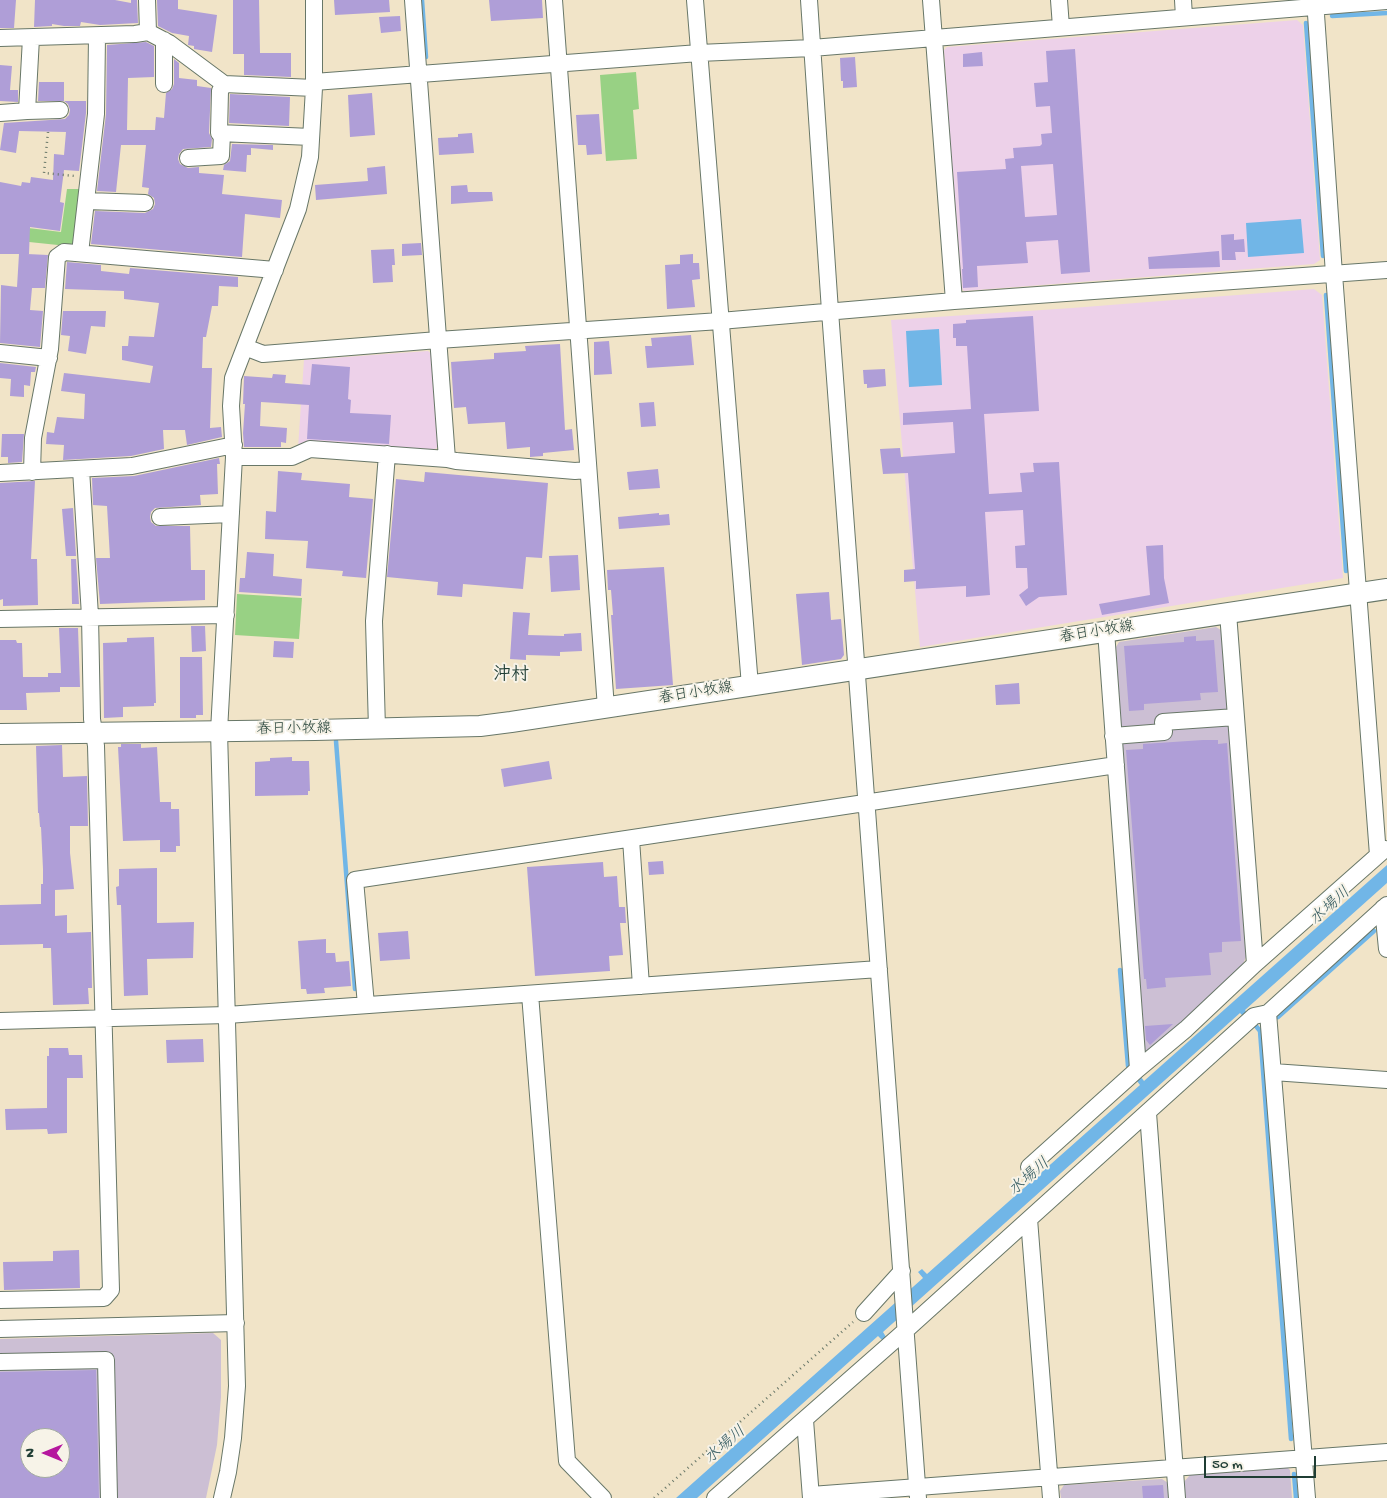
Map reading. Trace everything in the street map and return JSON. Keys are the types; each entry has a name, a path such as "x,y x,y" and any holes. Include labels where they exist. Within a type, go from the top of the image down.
{"main road":[{"name":"春日小牧線","path":"0,734 480,726 1387,589"}],"street":[{"path":"147,0 148,32"},
{"path":"222,1498 233,1438 237,1386 219,731 234,451 231,406 233,378 298,209 310,157 314,85 314,0"},
{"path":"414,0 447,459"},
{"path":"554,0 606,708"},
{"path":"695,0 750,686"},
{"path":"808,0 917,1493"},
{"path":"931,0 954,301"},
{"path":"1059,0 1061,28"},
{"path":"1183,0 1184,17"},
{"path":"0,38 97,36 148,32 164,40 224,84 314,85 559,62 812,48 1184,17 1315,3 1387,1"},
{"path":"1029,1167 1138,1069 1186,1029 1255,964 1382,851 1358,594 1315,3"},
{"path":"80,253 96,114 97,36"},
{"path":"27,111 31,38"},
{"path":"164,40 164,84"},
{"path":"224,84 220,91 219,133 311,137"},
{"path":"0,113 60,110"},
{"path":"188,158 221,156 222,133"},
{"path":"86,201 145,203"},
{"path":"32,472 33,438 49,358 57,257 64,252 275,270"},
{"path":"245,347 263,354 1387,270"},
{"path":"0,354 49,358"},
{"path":"0,473 132,466 234,451 292,457 310,449 575,471 588,470"},
{"path":"377,729 374,621 387,454"},
{"path":"0,1300 104,1298 110,1290 96,746 93,732 90,616 81,469"},
{"path":"160,516 231,514"},
{"path":"1228,613 1255,964"},
{"path":"0,618 226,615"},
{"path":"1106,631 1138,1069"},
{"path":"1113,736 1164,732 1163,722 1236,717"},
{"path":"366,1005 356,880 1116,765"},
{"path":"631,839 641,986"},
{"path":"1385,906 1387,949"},
{"path":"715,1498 789,1431 805,1420 905,1326 1029,1220 1254,1016 1268,1013 1385,906"},
{"path":"0,1021 227,1015 879,969"},
{"path":"530,994 566,1461 604,1498"},
{"path":"1268,1013 1307,1498"},
{"path":"1274,1072 1387,1080"},
{"path":"1148,1112 1177,1498"},
{"path":"1029,1220 1051,1498"},
{"path":"864,1313 902,1274"},
{"path":"0,1330 236,1323"},
{"path":"0,1362 106,1360 109,1498"},
{"path":"805,1420 811,1497 917,1493 1049,1478 1387,1452"}],"path":[{"path":"48,132 44,173 89,177"},
{"path":"654,1498 864,1313"}],"shaded area":[{"path":"1297,20 1303,25 1320,260 1314,264 964,291 960,287 944,50 947,47"},
{"path":"1314,289 1322,295 1343,578 920,647 891,320"},
{"path":"428,351 432,354 440,446 433,450 309,441 298,448 304,360"},
{"path":"1216,627 1221,630 1246,957 1240,971 1148,1053 1142,1049 1116,647 1119,642"},
{"path":"213,1333 221,1340 221,1397 217,1445 206,1498 0,1498 0,1339"},
{"path":"1287,1467 1290,1470 1292,1498 1184,1498 1183,1483 1190,1475"},
{"path":"1162,1479 1168,1483 1169,1498 1061,1498 1060,1491 1064,1485"}],"green space":[{"path":"636,72 639,109 633,110 637,159 606,161 600,75"},
{"path":"67,189 84,189 77,247 10,240 12,226 61,232"},
{"path":"237,594 302,598 299,639 235,635"}],"water":[{"path":"1301,219 1304,253 1248,257 1246,223"},
{"path":"939,329 942,385 909,387 906,331"},
{"path":"1387,865 1387,883 1245,1010 1247,1013 1243,1016 1240,1013 883,1332 886,1337 882,1340 878,1336 697,1498 676,1498 923,1278 918,1272 922,1269 927,1274 1140,1085 1137,1081 1141,1077 1144,1081"}],"building":[{"path":"0,0 16,0 14,28 0,28"},
{"path":"35,0 115,0 131,3 131,0 137,0 138,23 100,25 81,22 80,26 52,24 52,26 34,27"},
{"path":"157,0 178,0 178,9 217,15 212,52 194,49 194,46 188,45 189,36 172,33 158,26"},
{"path":"233,0 259,0 260,53 291,53 291,77 244,75 244,54 233,54"},
{"path":"334,0 389,0 390,12 335,15"},
{"path":"489,0 542,0 543,18 491,21"},
{"path":"400,16 401,31 381,33 379,17"},
{"path":"146,42 154,46 154,77 128,78 127,130 155,130 156,117 164,118 166,93 172,89 174,84 174,59 179,63 179,78 197,80 197,86 211,88 209,133 212,139 211,147 183,149 178,159 180,164 188,168 199,167 199,173 224,175 222,194 282,200 280,218 245,214 242,257 91,244 95,211 145,213 153,209 155,204 154,198 148,194 149,188 142,187 146,145 121,145 116,192 97,191 106,114 107,45"},
{"path":"1075,49 1090,272 1061,274 1058,240 1026,242 1028,263 977,266 978,287 963,288 957,172 1006,169 1005,159 1014,158 1013,148 1040,146 1042,144 1041,134 1052,133 1050,106 1036,107 1034,83 1048,82 1046,51","holes":["1053,164 1057,215 1025,217 1021,166"]},
{"path":"982,52 983,66 963,67 963,54"},
{"path":"855,57 857,87 843,88 840,58"},
{"path":"0,65 12,66 10,90 18,90 18,102 0,101"},
{"path":"39,82 64,82 64,101 38,101"},
{"path":"372,93 375,135 350,137 348,95"},
{"path":"230,94 290,97 289,126 229,123"},
{"path":"64,101 86,101 86,113 79,171 64,170 60,202 64,203 60,231 30,227 29,254 27,254 48,255 45,288 32,288 30,310 43,311 40,347 0,343 1,285 17,287 19,254 0,254 0,182 21,186 22,182 30,183 31,177 53,180 54,154 64,155 66,132 19,131 16,153 0,150 4,123 65,119 69,115 70,110 68,104"},
{"path":"599,114 602,154 587,155 586,145 578,145 576,115"},
{"path":"472,133 474,153 439,155 438,138 458,137 458,134"},
{"path":"232,144 273,145 273,150 251,148 251,155 247,155 246,172 223,170 224,165 230,161"},
{"path":"385,166 387,194 316,200 315,185 368,181 367,168"},
{"path":"467,185 468,192 492,192 493,201 451,204 451,186"},
{"path":"1234,234 1234,240 1244,239 1245,252 1235,252 1236,260 1222,260 1221,235"},
{"path":"421,243 422,255 402,256 402,244"},
{"path":"394,249 395,265 392,265 393,282 373,283 371,250"},
{"path":"1219,251 1220,267 1149,269 1148,257"},
{"path":"693,254 693,263 699,263 700,279 692,280 695,307 667,309 665,265 680,264 680,255"},
{"path":"67,262 101,265 101,271 129,274 130,268 238,277 238,287 219,286 218,306 212,306 206,337 203,337 202,368 212,368 210,428 221,427 222,437 187,445 185,430 163,430 164,449 131,456 63,460 64,445 46,444 47,432 54,433 57,417 84,419 85,394 61,391 64,373 150,383 153,366 122,360 122,346 128,346 129,336 154,337 159,303 124,299 124,291 65,289"},
{"path":"63,311 106,311 105,327 91,326 86,354 68,351 70,336 61,335"},
{"path":"1033,316 1039,411 984,414 989,494 1022,492 1020,473 1034,472 1033,463 1059,462 1067,595 1039,597 1026,606 1019,595 1028,588 1027,568 1016,568 1015,546 1025,545 1023,510 985,512 990,595 966,597 966,586 916,589 916,581 904,582 904,570 915,569 908,473 883,474 880,449 900,448 901,457 955,453 953,422 903,425 903,413 971,409 967,346 956,346 956,338 953,338 953,324 966,323 966,320"},
{"path":"691,335 694,365 647,368 645,346 652,346 651,338"},
{"path":"609,341 612,374 594,375 594,342"},
{"path":"560,344 565,430 572,429 574,450 543,453 543,456 530,457 530,447 507,449 505,422 468,424 466,407 454,408 451,362 494,359 494,353 526,351 525,346"},
{"path":"0,363 36,367 35,372 31,372 30,386 24,385 24,397 10,396 11,379 0,378"},
{"path":"312,364 350,367 348,399 351,400 350,413 391,415 389,444 307,439 309,405 261,402 260,426 287,428 286,443 281,442 281,447 244,447 244,376 272,378 273,374 286,375 285,383 310,385"},
{"path":"885,369 886,386 867,388 867,384 864,384 863,370"},
{"path":"654,402 656,426 641,427 639,403"},
{"path":"2,434 24,434 22,462 8,463 8,457 1,457"},
{"path":"219,458 220,464 217,464 218,494 200,495 201,505 155,508 151,512 150,517 151,522 156,526 190,526 191,570 205,570 205,600 100,604 96,558 110,558 107,506 93,505 92,478 134,476"},
{"path":"658,469 660,488 629,490 627,472"},
{"path":"278,471 302,473 301,480 350,484 349,497 373,499 366,578 342,576 343,571 306,568 308,541 265,539 266,511 276,512"},
{"path":"425,472 548,483 542,558 526,557 523,589 463,584 462,597 437,595 438,582 387,577 396,479 424,482"},
{"path":"35,481 31,559 37,559 38,605 3,606 3,599 0,600 0,483"},
{"path":"73,508 76,556 66,556 62,509"},
{"path":"659,513 659,515 669,514 670,525 619,529 618,517"},
{"path":"1163,545 1164,578 1169,603 1102,615 1099,604 1150,595 1146,546"},
{"path":"247,552 274,554 273,576 302,579 301,596 239,592 240,578 245,578"},
{"path":"578,555 580,590 551,592 549,556"},
{"path":"71,559 76,559 79,604 72,604"},
{"path":"664,567 673,685 616,689 611,615 613,615 611,590 608,590 607,570"},
{"path":"829,592 831,620 841,619 844,655 841,659 802,665 796,594"},
{"path":"513,612 530,613 528,635 564,636 564,634 581,633 582,651 560,652 560,656 526,655 526,660 510,659"},
{"path":"191,626 205,626 206,651 192,652"},
{"path":"59,628 78,628 80,687 60,687 60,692 26,693 27,710 0,710 0,640 16,640 17,643 22,643 23,677 48,677 48,673 61,673"},
{"path":"1196,636 1196,641 1214,640 1218,692 1200,693 1201,700 1144,704 1144,710 1129,711 1124,646 1184,642 1184,637"},
{"path":"154,637 156,703 154,703 154,706 123,707 123,717 104,718 103,643 127,642 127,638"},
{"path":"274,641 294,642 293,658 273,657"},
{"path":"180,657 202,657 203,715 196,715 196,718 180,718"},
{"path":"1019,683 1020,704 996,705 995,685"},
{"path":"1218,740 1218,744 1227,743 1241,941 1222,942 1222,952 1209,953 1211,975 1165,978 1166,987 1147,989 1146,979 1144,979 1126,750 1143,749 1143,744"},
{"path":"121,744 141,744 141,748 157,747 160,802 171,802 171,809 179,809 180,846 176,846 176,852 160,852 160,840 123,841 118,747 121,747"},
{"path":"62,745 63,777 87,776 88,826 70,826 70,853 74,889 55,890 55,916 67,915 67,933 91,932 92,988 88,988 89,1004 53,1005 51,948 43,948 43,944 0,945 0,905 41,904 43,869 41,827 38,813 36,746"},
{"path":"292,757 292,761 309,761 310,791 308,791 308,795 255,796 255,762 270,761 270,758"},
{"path":"549,761 552,779 504,787 501,769"},
{"path":"663,861 664,874 649,875 648,862"},
{"path":"603,862 604,877 617,876 619,907 625,907 626,923 620,923 623,955 609,956 610,971 535,976 527,867"},
{"path":"157,868 157,923 194,922 193,958 147,959 148,995 124,996 121,905 117,905 116,887 119,886 119,869"},
{"path":"408,931 410,959 380,961 378,933"},
{"path":"326,939 326,953 335,953 336,962 349,961 351,986 324,988 325,993 307,994 306,989 301,989 298,941"},
{"path":"1173,1024 1150,1045 1146,1040 1145,1026"},
{"path":"203,1039 204,1062 167,1063 166,1040"},
{"path":"49,1048 68,1048 69,1055 82,1055 83,1078 67,1078 67,1133 48,1134 47,1129 6,1130 5,1109 47,1108 47,1056 49,1056"},
{"path":"79,1250 80,1288 4,1290 3,1262 53,1261 53,1251"},
{"path":"96,1370 99,1498 0,1498 0,1372"},
{"path":"1163,1485 1164,1498 1143,1498 1142,1486"}],"waterway":[{"path":"422,0 426,57"},
{"path":"1332,16 1387,13"},
{"path":"1306,23 1323,256"},
{"path":"1326,295 1346,571"},
{"path":"336,741 355,989"},
{"path":"1278,1017 1374,931"},
{"path":"1120,970 1128,1066"},
{"path":"1256,1026 1260,1031 1291,1439"},
{"path":"1294,1474 1296,1498"}],"district":[{"name":"沖村","path":"511,676"}],"water label":[{"name":"水場川","path":"1331,907"},
{"name":"水場川","path":"1030,1178"},
{"name":"水場川","path":"726,1446"}]}
